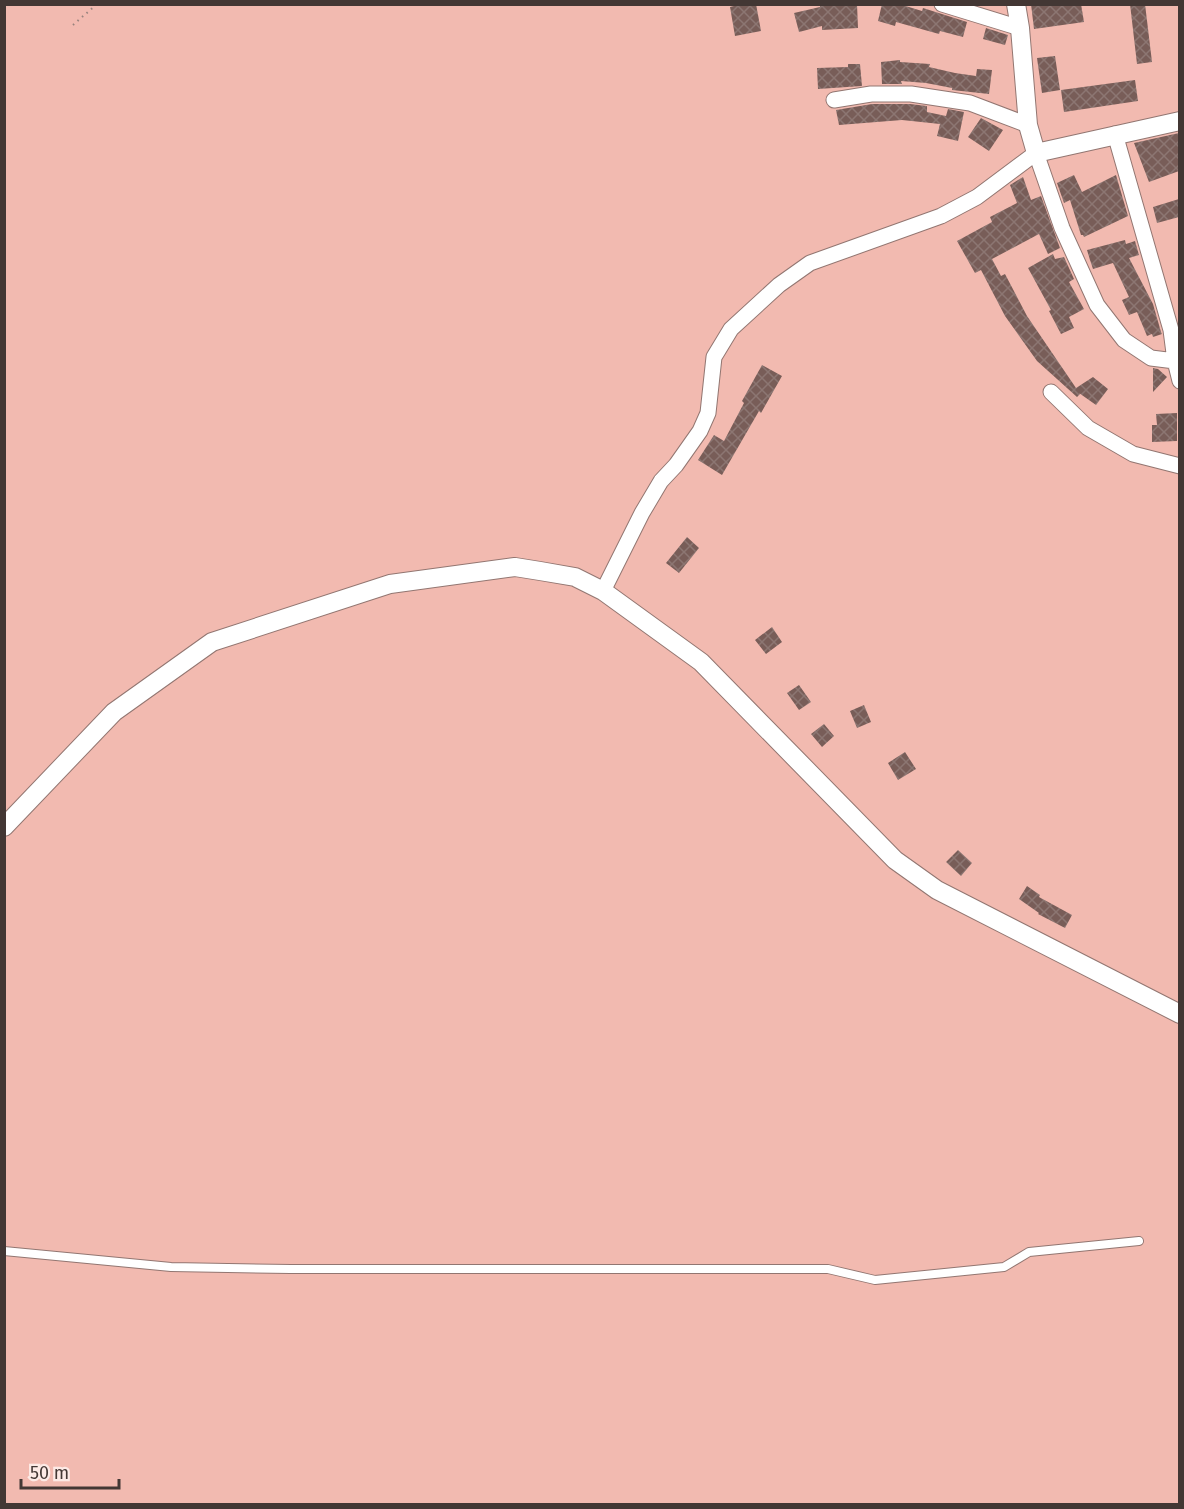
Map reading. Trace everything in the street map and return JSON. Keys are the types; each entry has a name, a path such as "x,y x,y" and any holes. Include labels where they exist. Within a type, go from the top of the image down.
{"street":[{"path":"942,4 1020,28"},
{"path":"1016,4 1028,125 1062,228 1096,306 1124,340 1150,358 1174,362"},
{"path":"834,99 871,94 911,94 970,103 1028,125"},
{"path":"603,591 646,505 700,431 708,413 714,357 731,329 779,285 810,263 941,216 977,197 1036,153 1179,121"},
{"path":"1115,135 1171,330 1174,362 1179,381"},
{"path":"1051,392 1088,428 1133,454 1179,466"},
{"path":"4,827 114,712 212,642 390,584 515,567 575,578 603,591 701,662 895,860 937,890 1179,1014"}],"lane":[{"path":"4,1251 171,1267 828,1269 875,1280 1004,1267 1029,1252 1139,1241"}],"path":[{"path":"73,25 97,4"}],"shaded area":[{"path":"5,5 1179,5 1179,1504 5,1504"}],"building":[{"path":"756,4 761,31 735,36 730,7"},
{"path":"820,4 857,4 858,28 822,30 822,26 799,32 794,13 820,7"},
{"path":"882,4 899,4 922,11 923,8 967,22 963,37 940,31 939,34 896,22 895,26 878,21"},
{"path":"1031,4 1081,4 1084,22 1034,29"},
{"path":"1130,4 1145,4 1152,62 1137,64"},
{"path":"986,28 1008,35 1005,45 983,39"},
{"path":"1055,56 1060,90 1042,93 1037,58"},
{"path":"900,60 900,62 930,64 929,67 976,76 977,69 992,70 989,94 952,90 952,88 926,83 901,81 902,84 882,84 881,62"},
{"path":"848,64 860,64 862,86 818,89 817,68 848,67"},
{"path":"1135,80 1138,101 1064,112 1061,90"},
{"path":"872,104 927,106 927,112 946,116 948,109 964,112 958,141 937,136 940,124 902,120 839,125 836,110"},
{"path":"981,118 1003,130 989,151 968,137"},
{"path":"1179,133 1179,171 1149,182 1134,143"},
{"path":"1074,175 1082,192 1116,175 1128,216 1084,237 1081,235 1070,200 1064,203 1057,183"},
{"path":"1023,177 1031,200 1041,196 1060,248 1048,254 1039,234 992,259 1001,276 1005,274 1027,316 1076,388 1093,377 1108,389 1096,405 1079,393 1077,397 1037,361 1005,316 981,270 975,273 957,241 992,222 990,217 1017,203 1010,185"},
{"path":"1179,199 1179,217 1157,223 1153,207"},
{"path":"1125,240 1126,244 1135,241 1139,255 1129,258 1153,304 1162,334 1147,336 1137,312 1129,315 1122,300 1129,297 1113,263 1093,269 1087,250"},
{"path":"1053,254 1055,259 1064,257 1074,279 1069,282 1084,309 1069,317 1074,328 1061,334 1028,268"},
{"path":"762,365 782,376 722,475 698,460 714,435 724,441"},
{"path":"1153,368 1158,369 1167,377 1153,392"},
{"path":"1177,413 1177,441 1152,442 1152,425 1157,425 1156,414"},
{"path":"687,537 699,548 679,573 666,563"},
{"path":"772,627 782,642 766,654 755,640"},
{"path":"799,685 811,702 799,710 787,693"},
{"path":"864,705 871,722 857,728 850,711"},
{"path":"824,724 834,736 822,747 811,734"},
{"path":"905,752 916,769 898,780 888,763"},
{"path":"958,850 972,863 961,876 946,862"},
{"path":"1027,886 1040,895 1039,897 1072,915 1065,928 1038,914 1019,899"}]}
